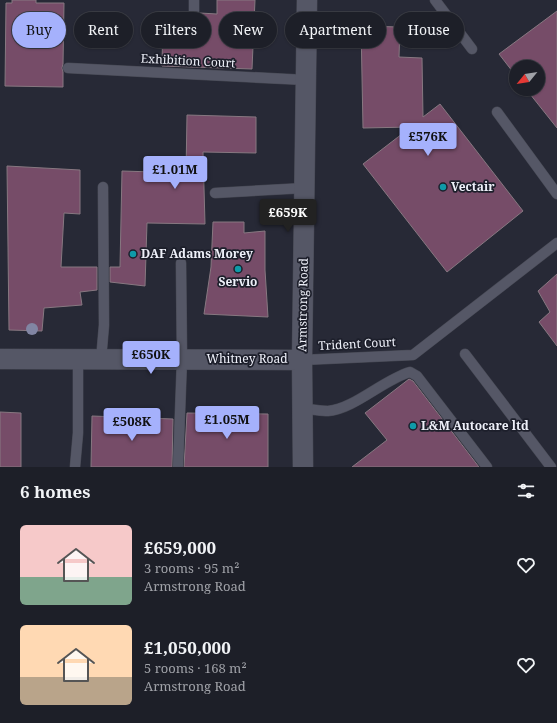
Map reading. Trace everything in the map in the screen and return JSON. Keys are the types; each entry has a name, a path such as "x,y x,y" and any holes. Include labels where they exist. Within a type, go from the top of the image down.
{"street":[{"name":"Armstrong Road","path":"303,467 302,360 307,0"},
{"name":"Whitney Road","path":"0,359 302,360"}],"lane":[{"path":"194,0 194,11"},
{"path":"435,0 472,49"},
{"name":"Exhibition Court","path":"68,68 306,80"},
{"path":"497,112 557,194"},
{"path":"101,360 104,325 103,187"},
{"path":"214,193 305,188"},
{"name":"Trident Court","path":"302,360 414,355 557,243"},
{"path":"178,467 182,359 181,263"},
{"path":"465,354 551,467"},
{"path":"75,467 78,433 78,360"},
{"path":"302,409 328,411 348,405 399,375 410,372 417,376 487,467"}],"building":[{"path":"12,0 36,0 36,3 64,3 64,12 12,12 12,48 63,48 63,87 5,86 6,3 12,3"},
{"path":"217,0 255,0 254,12 219,12 219,48 253,48 252,69 162,66 162,48 211,48 211,14 217,14"},
{"path":"557,11 557,128 532,96 545,96 545,60 509,60 509,67 499,54"},
{"name":"Vectair","path":"386,27 394,27 394,48 399,48 399,57 422,58 423,117 440,104 523,211 447,272 363,164 411,127 363,128 361,48 386,48"},
{"name":"DAF Adams Morey","path":"187,115 256,117 256,153 203,152 205,224 147,223 145,286 110,282 110,267 120,267 122,171 186,173"},
{"path":"7,166 80,170 80,214 64,213 61,267 97,267 97,290 80,292 82,305 44,308 42,331 9,330"},
{"name":"Servio","path":"213,222 244,222 244,233 265,231 265,270 268,317 204,314 211,267"},
{"path":"557,274 557,346 539,322 550,312 538,291"},
{"name":"L&M Autocare ltd","path":"409,379 413,381 479,467 352,467 387,440 365,413"},
{"path":"0,412 21,413 21,467 0,467"},
{"path":"187,413 268,414 268,467 184,467"},
{"path":"92,416 173,419 172,467 91,467"}],"place":[{"name":"Vectair","path":"443,187"},
{"name":"DAF Adams Morey","path":"133,254"},
{"name":"Servio","path":"238,269"},
{"name":"L&M Autocare ltd","path":"413,426"}]}
